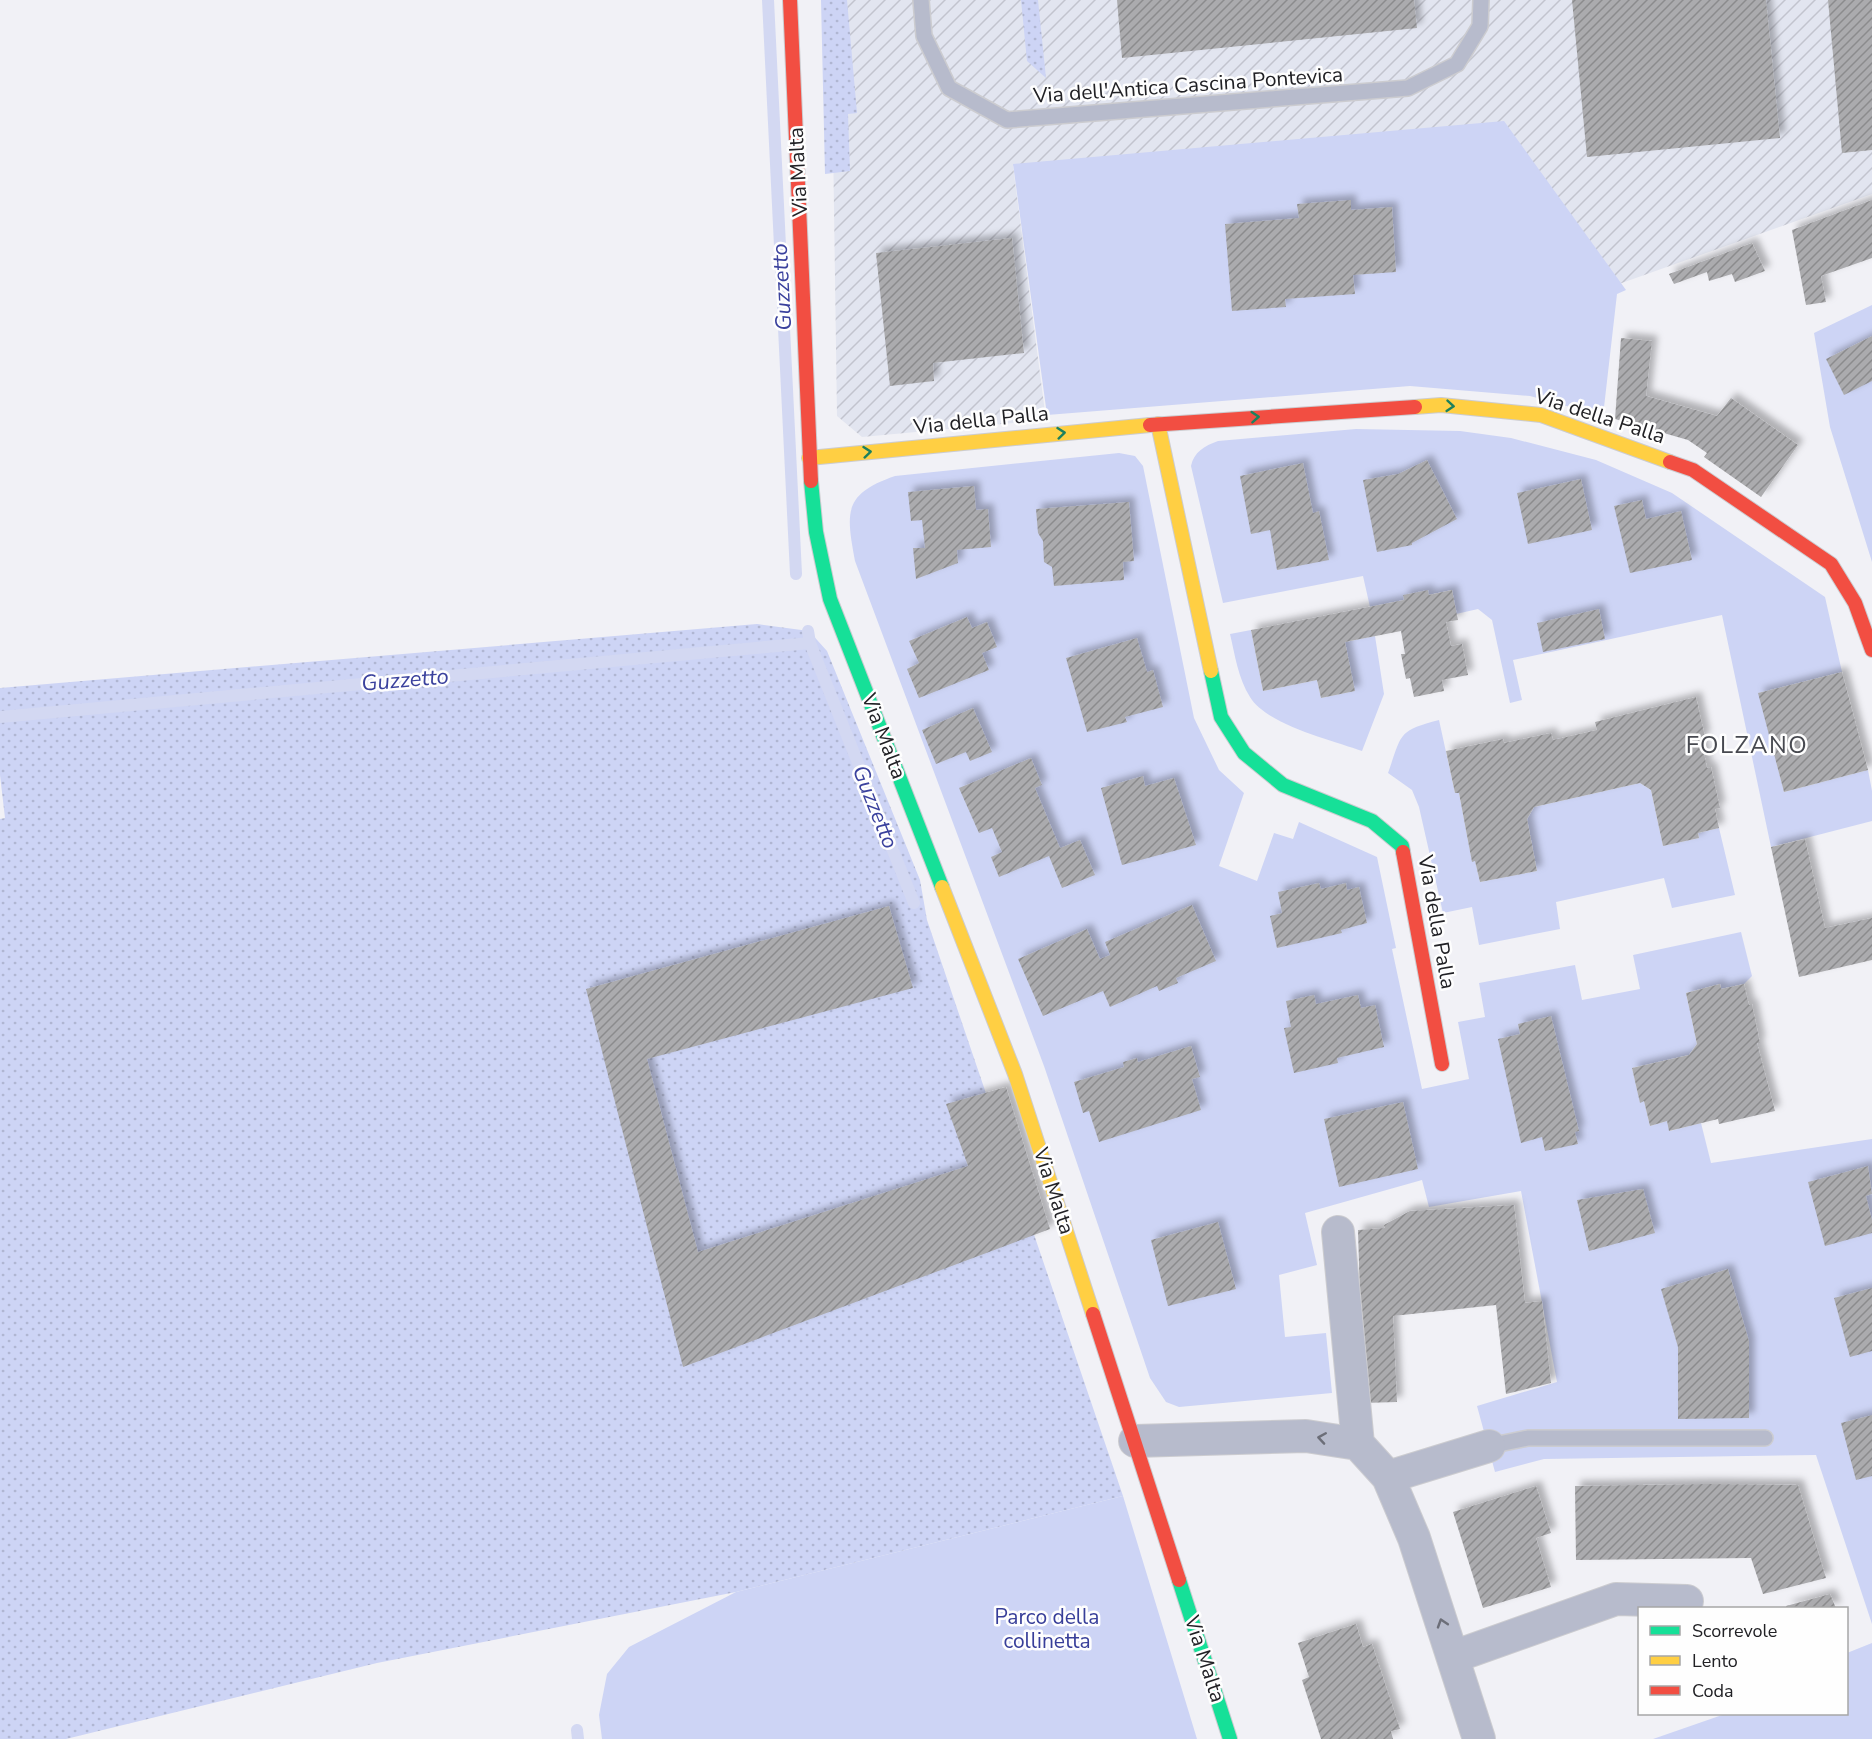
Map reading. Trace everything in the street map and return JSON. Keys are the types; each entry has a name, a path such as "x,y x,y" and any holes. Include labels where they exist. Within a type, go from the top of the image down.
{"street":[{"name":"Via Malta","path":"790,0 809,458 816,532 831,599 1016,1074 1230,1739"},
{"name":"Via della Palla","path":"809,458 1158,424 1441,405 1541,415 1693,470 1831,564 1855,603 1872,650"},
{"name":"Via della Palla","path":"1158,424 1221,717 1244,753 1283,785 1372,821 1402,846 1442,1064"},
{"path":"1338,1232 1358,1444 1388,1477 1414,1538 1479,1739"},
{"path":"1135,1441 1305,1436 1358,1444"},
{"path":"1388,1477 1488,1446"},
{"path":"1453,1657 1616,1599 1687,1601"}],"lane":[{"name":"Via dell'Antica Cascina Pontevica","path":"921,0 924,36 948,88 1007,120 1408,88 1457,64 1480,26 1481,0"},
{"path":"1488,1446 1528,1438 1766,1438"}],"shaded area":[{"path":"831,0 1872,0 1872,194 1619,284 1504,123 1013,166 1046,420 862,437 837,416"}],"green space":[{"path":"821,0 847,0 857,113 848,114 850,171 825,174"},
{"path":"1021,0 1038,0 1046,78 1027,61"},
{"path":"1504,121 1626,290 1617,294 1603,416 1530,396 1410,386 1047,415 1013,164"},
{"path":"1872,305 1872,562 1830,427 1814,333"},
{"path":"1356,429 1460,431 1511,438 1596,460 1672,493 1825,597 1842,672 1759,693 1784,792 1868,770 1872,791 1872,821 1771,847 1722,615 1513,660 1522,700 1510,703 1492,620 1478,609 1456,614 1452,590 1370,607 1363,576 1223,603 1191,466 1197,453 1218,441"},
{"path":"1119,453 1135,456 1143,466 1194,718 1219,770 1244,793 1219,866 1257,881 1274,833 1293,839 1299,822 1377,857 1396,948 1392,949 1422,1089 1469,1079 1458,1022 1485,1017 1479,983 1575,965 1582,1000 1640,989 1633,955 1741,932 1752,976 1744,984 1721,989 1720,984 1686,993 1697,1044 1689,1055 1632,1068 1640,1102 1644,1101 1650,1126 1667,1121 1670,1131 1701,1123 1711,1163 1872,1139 1872,1624 1816,1455 1544,1459 1495,1472 1477,1406 1557,1382 1521,1191 1429,1207 1422,1180 1305,1213 1317,1265 1279,1275 1285,1337 1326,1333 1332,1393 1179,1407 1166,1402 1150,1378 1044,1066 855,561 850,530 852,507 857,498 878,483 895,476"},
{"path":"757,624 809,631 827,651 920,880 927,920 1123,1496 736,1592 377,1663 66,1739 0,1739 0,819 5,818 0,775 0,688"},
{"path":"1251,630 1263,691 1317,680 1321,698 1354,691 1345,642 1375,636 1384,694 1362,751 1301,730 1270,716 1258,707 1243,682 1230,634"},
{"path":"1439,720 1455,793 1459,793 1472,861 1475,861 1480,882 1537,871 1527,819 1534,807 1640,783 1651,790 1663,846 1699,838 1698,833 1719,828 1735,895 1672,908 1664,878 1556,902 1560,929 1479,945 1472,907 1443,913 1419,807 1412,790 1388,773 1403,736 1415,727"},
{"name":"Parco della collinetta","path":"1123,1496 1197,1739 602,1739 599,1715 607,1674 629,1647 736,1592"},
{"path":"1872,1643 1872,1739 1653,1739 1722,1715 1848,1715 1848,1653"}],"building":[{"path":"1117,0 1414,0 1417,28 1122,58"},
{"path":"1572,0 1766,0 1780,138 1587,157"},
{"path":"1828,0 1872,0 1872,150 1842,153"},
{"path":"1351,200 1351,210 1392,207 1396,272 1353,275 1355,294 1285,299 1286,307 1232,311 1225,224 1299,218 1297,204"},
{"path":"1872,200 1872,258 1821,276 1826,302 1806,305 1792,230"},
{"path":"1012,238 1024,353 933,363 934,381 890,386 876,253"},
{"path":"1752,243 1765,271 1735,282 1732,274 1709,281 1707,272 1674,284 1669,274"},
{"path":"1872,336 1872,381 1844,395 1826,359"},
{"path":"1621,338 1652,341 1646,396 1717,416 1731,398 1798,445 1761,497 1704,457 1707,453 1688,440 1615,419"},
{"path":"1427,460 1457,519 1412,545 1377,552 1363,480 1398,474"},
{"path":"1303,463 1313,513 1319,511 1329,560 1277,570 1270,530 1251,534 1240,476"},
{"path":"1581,479 1592,530 1528,544 1517,493"},
{"path":"974,486 976,510 988,509 991,547 957,550 958,563 916,579 913,548 925,548 922,520 911,521 908,492"},
{"path":"1642,500 1646,519 1681,511 1692,560 1630,573 1614,506"},
{"path":"1129,502 1134,561 1123,562 1124,580 1054,586 1052,567 1044,562 1043,541 1038,533 1036,509"},
{"path":"1428,590 1429,595 1452,590 1458,620 1446,622 1451,646 1462,644 1468,675 1442,680 1444,691 1414,697 1410,678 1406,679 1401,654 1405,654 1401,631 1345,642 1355,691 1321,698 1317,680 1263,691 1251,630 1404,600 1403,595"},
{"path":"1599,609 1605,639 1543,652 1537,623"},
{"path":"967,617 972,628 987,622 997,647 982,653 989,670 919,698 907,669 919,663 909,641"},
{"path":"1137,638 1147,672 1153,670 1163,707 1125,717 1127,722 1087,732 1066,658"},
{"path":"1842,672 1868,770 1784,792 1758,693"},
{"path":"1696,697 1705,737 1701,738 1707,768 1711,767 1720,808 1715,809 1719,828 1698,833 1699,838 1663,846 1651,790 1640,783 1534,807 1527,819 1537,871 1480,882 1475,861 1472,862 1459,793 1455,793 1446,751 1503,739 1504,743 1551,733 1553,740 1597,730 1595,722"},
{"path":"973,708 992,752 970,761 966,752 936,764 922,730"},
{"path":"1031,758 1042,785 1035,788 1060,848 1080,840 1095,875 1062,888 1049,856 999,877 991,857 1002,852 992,828 979,833 959,788"},
{"path":"1143,776 1145,786 1174,778 1196,845 1122,865 1101,788"},
{"path":"1805,839 1825,928 1872,918 1872,960 1799,977 1771,847"},
{"path":"1319,883 1321,889 1346,883 1347,890 1359,887 1367,923 1341,930 1342,933 1277,948 1270,916 1282,913 1278,892"},
{"path":"1192,905 1216,961 1176,978 1178,983 1159,991 1157,986 1110,1007 1103,991 1043,1016 1018,959 1087,929 1100,959 1110,955 1105,942"},
{"path":"889,906 913,988 647,1059 698,1252 968,1166 946,1104 1006,1087 1050,1229 683,1367 586,989"},
{"path":"1720,984 1721,989 1744,984 1749,1005 1752,1004 1760,1043 1757,1043 1775,1111 1719,1124 1718,1119 1669,1131 1667,1121 1650,1126 1644,1101 1640,1103 1632,1068 1689,1055 1697,1044 1686,993"},
{"path":"1314,995 1316,1004 1358,995 1361,1008 1375,1005 1384,1047 1337,1058 1338,1063 1294,1073 1284,1028 1291,1027 1286,1001"},
{"path":"1551,1016 1579,1131 1575,1132 1578,1144 1545,1151 1542,1137 1521,1143 1498,1039 1520,1034 1518,1024"},
{"path":"1191,1046 1200,1077 1192,1079 1201,1110 1099,1142 1089,1111 1083,1113 1074,1082 1124,1067 1123,1062 1137,1058 1138,1062"},
{"path":"1403,1102 1418,1169 1339,1187 1324,1119"},
{"path":"1868,1166 1872,1194 1866,1196 1872,1220 1872,1233 1825,1246 1808,1182"},
{"path":"1643,1189 1655,1233 1589,1251 1577,1200"},
{"path":"1514,1205 1525,1303 1542,1301 1551,1383 1506,1394 1496,1305 1393,1316 1397,1402 1363,1403 1358,1230 1385,1228 1384,1225 1410,1211"},
{"path":"1218,1222 1236,1289 1168,1306 1151,1240"},
{"path":"1728,1269 1749,1341 1749,1418 1678,1419 1678,1347 1661,1289"},
{"path":"1872,1288 1872,1351 1850,1357 1834,1298"},
{"path":"1872,1415 1872,1476 1856,1480 1841,1423"},
{"path":"1798,1485 1826,1578 1763,1594 1751,1558 1576,1560 1575,1486"},
{"path":"1536,1486 1551,1533 1536,1538 1551,1587 1483,1608 1453,1512"},
{"path":"1830,1594 1836,1607 1786,1607"},
{"path":"1356,1624 1363,1647 1372,1644 1400,1729 1391,1731 1393,1739 1321,1739 1302,1680 1309,1677 1298,1643"}],"waterway":[{"name":"Guzzetto","path":"768,0 796,574"},
{"name":"Guzzetto","path":"808,631 810,643 914,903"},
{"name":"Guzzetto","path":"0,717 810,643"},
{"name":"Guzzetto","path":"577,1730 578,1739"}],"traffic: fast":[{"path":"811,481 816,532 830,599 942,887"},
{"path":"1211,671 1221,717 1244,753 1283,785 1372,821 1402,846 1403,852"},
{"path":"1179,1580 1230,1739"}],"traffic: slow":[{"path":"1415,407 1441,405 1541,415 1670,462"},
{"path":"1158,424 1211,671"},
{"path":"809,458 1150,425"},
{"path":"942,887 1015,1074 1093,1314"}],"traffic: jam":[{"path":"790,0 811,481"},
{"path":"1150,425 1415,407"},
{"path":"1670,462 1693,470 1831,564 1855,603 1872,650"},
{"path":"1403,852 1442,1064"},
{"path":"1093,1314 1179,1580"}],"district":[{"name":"FOLZANO","path":"1747,745"}]}
